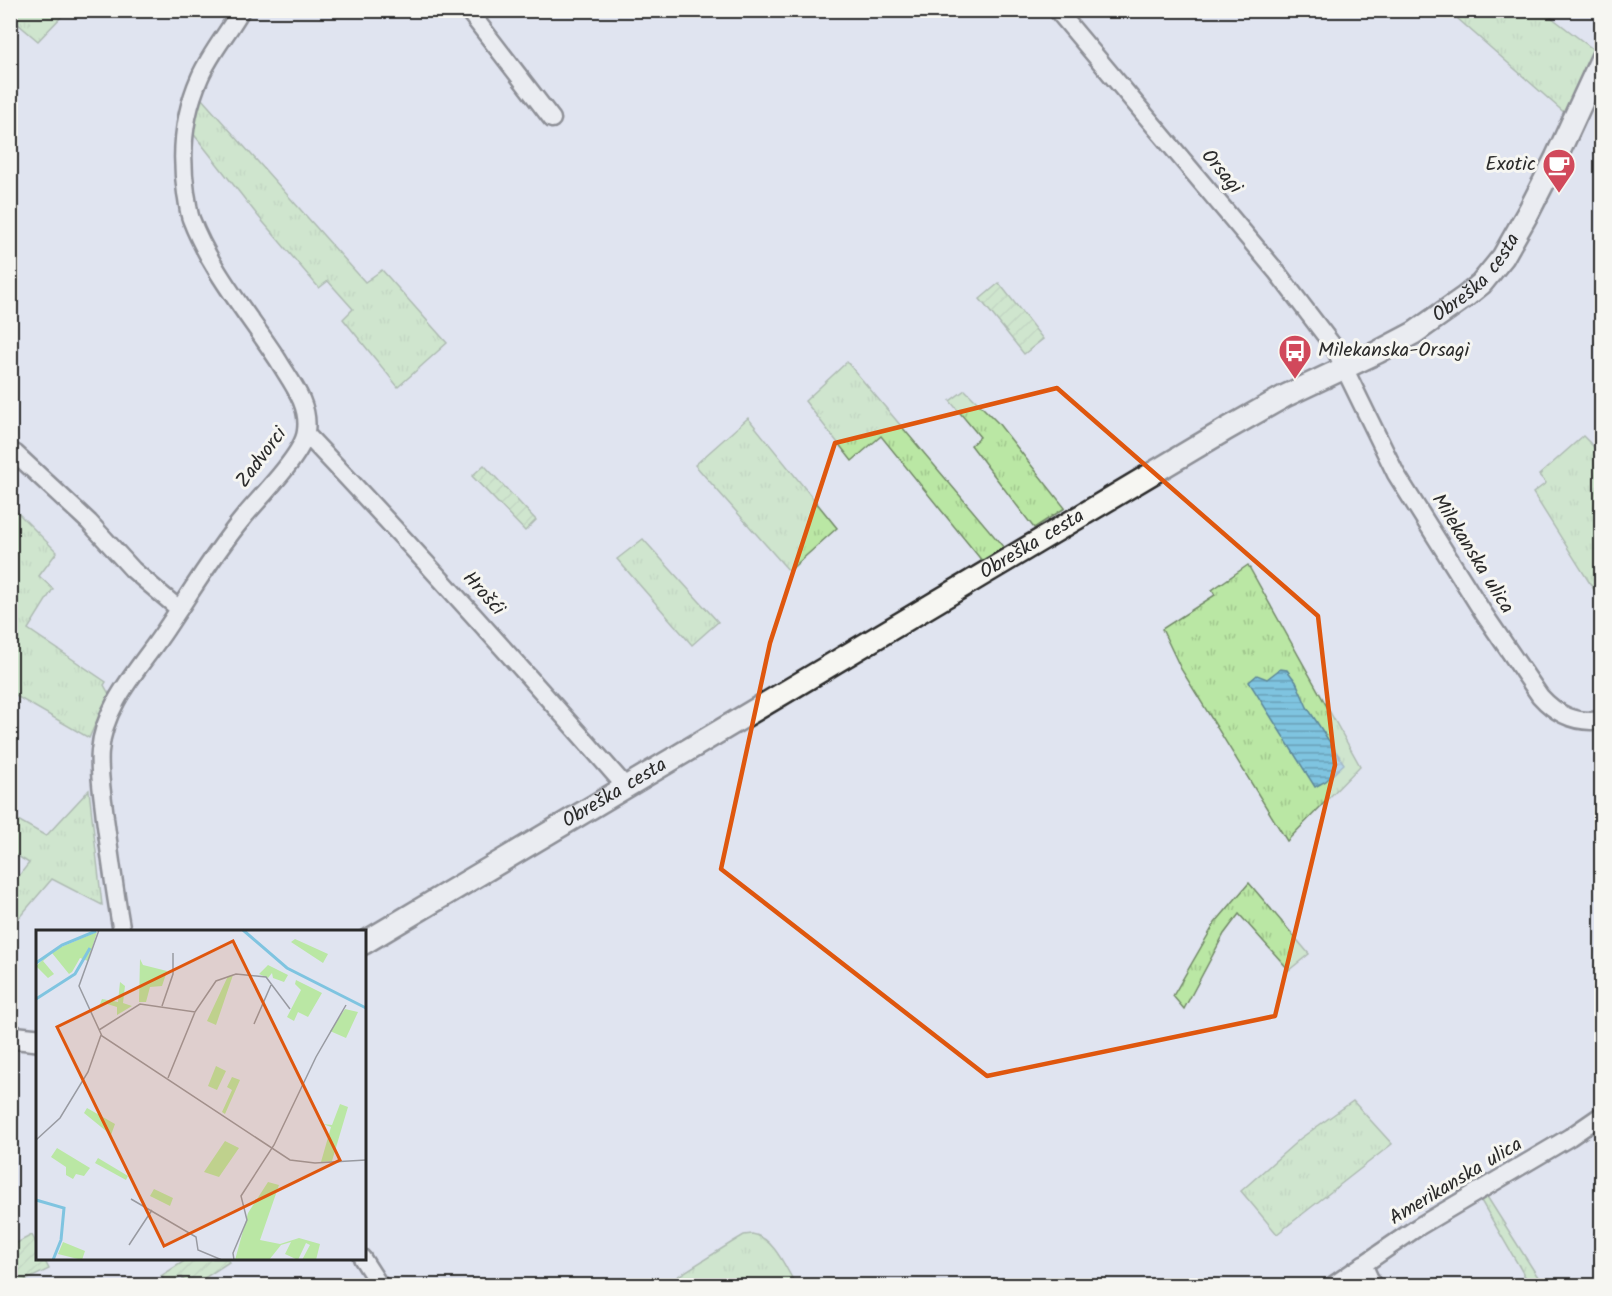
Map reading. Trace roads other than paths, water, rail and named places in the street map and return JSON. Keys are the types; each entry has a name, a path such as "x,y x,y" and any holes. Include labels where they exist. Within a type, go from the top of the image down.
{"main road":[{"name":"Obreška cesta","path":"366,942 1225,429 1285,396 1414,333 1466,297 1503,257 1556,158 1602,58"},
{"path":"10,1037 36,1040"}],"street":[{"name":"Zadvorci","path":"122,930 115,893 100,762 107,721 116,702 231,532 300,448 306,434 305,408 299,395 259,331 227,286 202,243 190,216 185,186 183,150 188,112 200,78 214,50 241,10"},
{"path":"468,10 552,119"},
{"name":"Orsagi","path":"1057,10 1276,271 1334,347 1344,367"},
{"name":"Milekanska ulica","path":"1344,367 1396,474 1484,614 1540,696 1549,706 1573,720 1583,722 1602,720"},
{"name":"Hrošći","path":"306,434 387,518 625,786"},
{"path":"10,451 24,461 89,522 133,570 179,609"},
{"name":"Amerikanska ulica","path":"1332,1286 1418,1227 1570,1137 1602,1114"},
{"path":"363,1260 380,1286"},
{"path":"1363,1264 1373,1286"}],"water":[{"path":"1280,669 1287,670 1296,682 1307,707 1344,764 1326,781 1315,787 1249,682 1257,675 1267,679"}],"place":[{"name":"Exotic","path":"1559,194"},
{"name":"Milekanska-Orsagi","path":"1295,380"}]}
